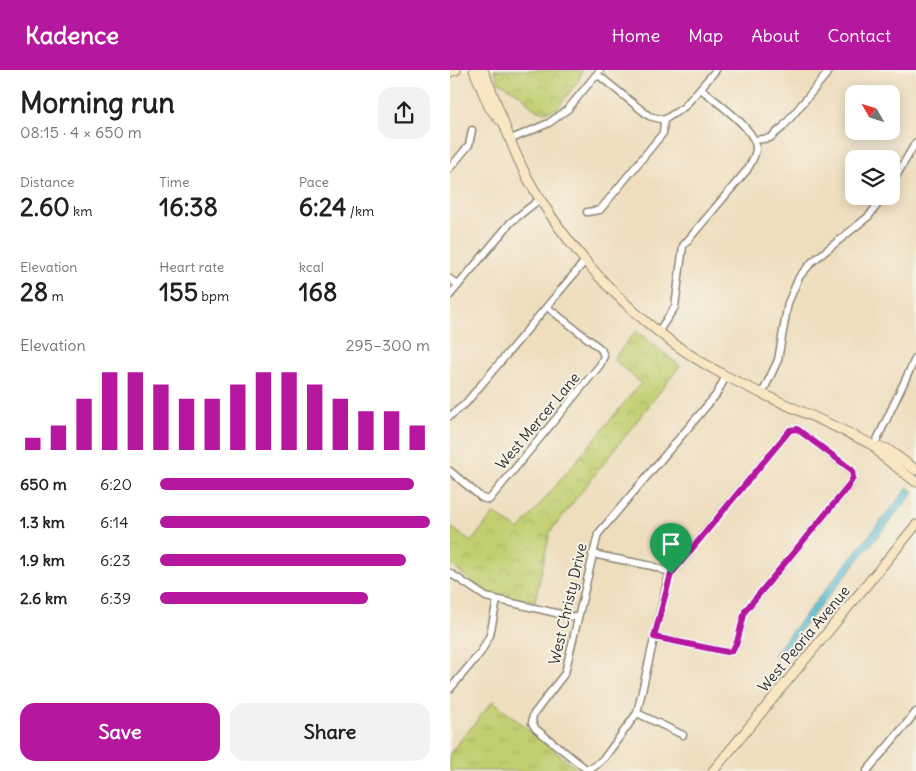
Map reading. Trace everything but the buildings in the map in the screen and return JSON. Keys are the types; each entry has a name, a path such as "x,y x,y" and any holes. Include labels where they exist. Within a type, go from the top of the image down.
{"street":[{"path":"450,72 456,70"},
{"path":"474,70 489,106 502,122"},
{"path":"483,70 498,104 509,140 540,200 585,261 636,313 658,332 726,376 874,446 887,449 916,470"},
{"path":"509,140 549,124 568,109 598,72 649,116 664,120 684,107 716,70"},
{"path":"755,140 770,138 783,127 830,70"},
{"path":"658,332 675,307 683,246 747,170 754,158 755,140 741,123 701,89"},
{"path":"587,212 600,210 652,149 663,133 664,120"},
{"path":"450,168 469,145 472,130"},
{"path":"900,170 916,142"},
{"path":"450,295 511,222 540,200"},
{"path":"762,394 778,360 788,303 799,277 812,262 868,216 877,205"},
{"path":"450,416 465,404 585,261"},
{"path":"450,279 458,286"},
{"name":"West Mercer Lane","path":"450,471 482,498 488,500 600,365 604,356 601,349 547,307"},
{"path":"874,446 916,357"},
{"name":"West Christy Drive","path":"637,713 594,767 586,770 536,729 532,722 533,714 565,673 598,534 716,395 726,376"},
{"path":"654,637 727,652 732,651 737,642 745,611 853,478 852,470 797,429 790,430 671,574 654,637 637,713 683,735"},
{"path":"874,446 882,456 916,482"},
{"name":"West Peoria Avenue","path":"713,771 916,525"},
{"path":"592,554 652,566 671,574"},
{"path":"450,573 475,591 497,600 578,618"},
{"path":"450,689 481,652 490,635 497,600"},
{"path":"867,771 916,712"}],"green space":[{"path":"494,70 582,70 580,78 557,109 544,112 533,108 521,95 499,82"},
{"path":"636,331 680,366 550,532 535,601 489,595 450,564 450,526 471,542 494,513 519,530 641,383 613,359"},
{"path":"493,701 579,771 450,771 450,753"}],"water":[{"path":"908,487 914,492 777,659 775,654 787,637"}],"route":[{"path":"797,429 852,470 853,478 847,488 745,611 737,642 732,651 727,652 654,637 667,582 671,574 790,430 797,429"}]}
